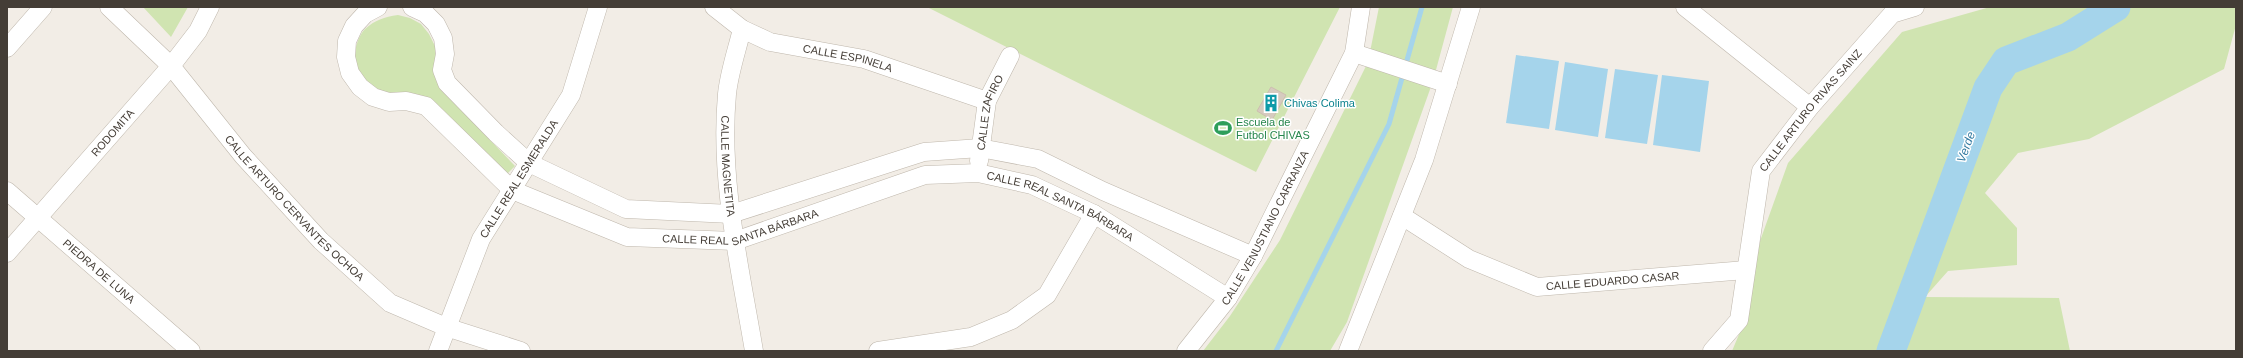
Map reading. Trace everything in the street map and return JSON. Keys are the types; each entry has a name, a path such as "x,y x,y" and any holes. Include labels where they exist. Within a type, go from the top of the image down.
{"street":[{"path":"7,48 43,7"},
{"name":"CALLE ARTURO CERVANTES OCHOA","path":"109,7 171,66 243,156 321,241 390,303 446,327 521,351"},
{"name":"RODOMITA","path":"7,253 39,219 171,66 198,30 210,7"},
{"name":"CALLE REAL SANTA BÁRBARA","path":"378,7 365,14 354,26 347,41 346,57 350,73 360,87 373,97 389,102 406,101 426,106 512,190 627,237 735,241 925,175 978,173 1032,185 1094,214 1228,298"},
{"name":"CALLE REAL SANTA BÁRBARA","path":"412,7 424,13 436,24 443,38 445,54 442,70 447,82 496,133 529,163 626,209 731,214 924,152 980,148 1038,159 1103,191 1253,256"},
{"name":"CALLE REAL ESMERALDA","path":"438,351 481,239 571,95 598,7"},
{"name":"CALLE ESPINELA","path":"714,7 742,29 770,42 864,59 987,101"},
{"name":"CALLE VENUSTIANO CARRANZA","path":"1186,351 1228,298 1253,256 1354,53 1361,7"},
{"path":"1348,351 1424,160 1471,7"},
{"path":"1685,7 1810,107"},
{"name":"CALLE ARTURO RIVAS SAINZ","path":"1712,351 1739,320 1761,171 1888,10 1915,7"},
{"name":"CALLE MAGNETITA","path":"742,29 727,93 725,140 731,214 754,351"},
{"path":"1354,53 1448,84"},
{"name":"CALLE ZAFIRO","path":"978,173 987,101 1010,56"},
{"name":"PIEDRA DE LUNA","path":"7,191 191,351"},
{"path":"878,351 971,337 1012,320 1047,295 1094,214"},
{"name":"CALLE EDUARDO CASAR","path":"1402,216 1468,259 1537,287 1746,270"}],"green space":[{"path":"143,7 188,7 171,37"},
{"name":"Escuela de Futbol CHIVAS","path":"927,7 1340,7 1256,172"},
{"path":"1379,7 1453,7 1433,81 1347,322 1330,351 1203,351 1230,316 1280,240 1368,62"},
{"path":"1990,7 2236,7 2236,25 2224,69 2089,139 2018,153 1985,193 2017,228 2017,265 1948,271 1925,297 2059,298 2070,351 1732,351 1748,313 1760,241 1788,163 1902,32"},
{"path":"398,15 410,18 421,24 429,34 435,46 436,58 433,71 443,91 515,166 505,176 443,111 431,102 386,93 370,85 363,78 358,70 355,60 356,48 360,35 365,29 376,21"}],"water":[{"path":"1516,55 1559,61 1549,129 1506,123"},
{"path":"1565,62 1608,69 1598,137 1555,130"},
{"path":"1615,69 1658,75 1647,144 1605,138"},
{"path":"1662,75 1709,81 1700,152 1653,145"}],"building":[{"name":"Chivas Colima","path":"1271,87 1286,95 1272,120 1257,111"}],"waterway":[{"path":"1276,351 1389,124 1422,7"},
{"name":"Verde","path":"1891,351 1988,88 2006,61 2068,37 2116,7"}],"place":[{"name":"Chivas Colima","path":"1271,103"},
{"name":"Escuela de Futbol CHIVAS","path":"1223,128"}]}
